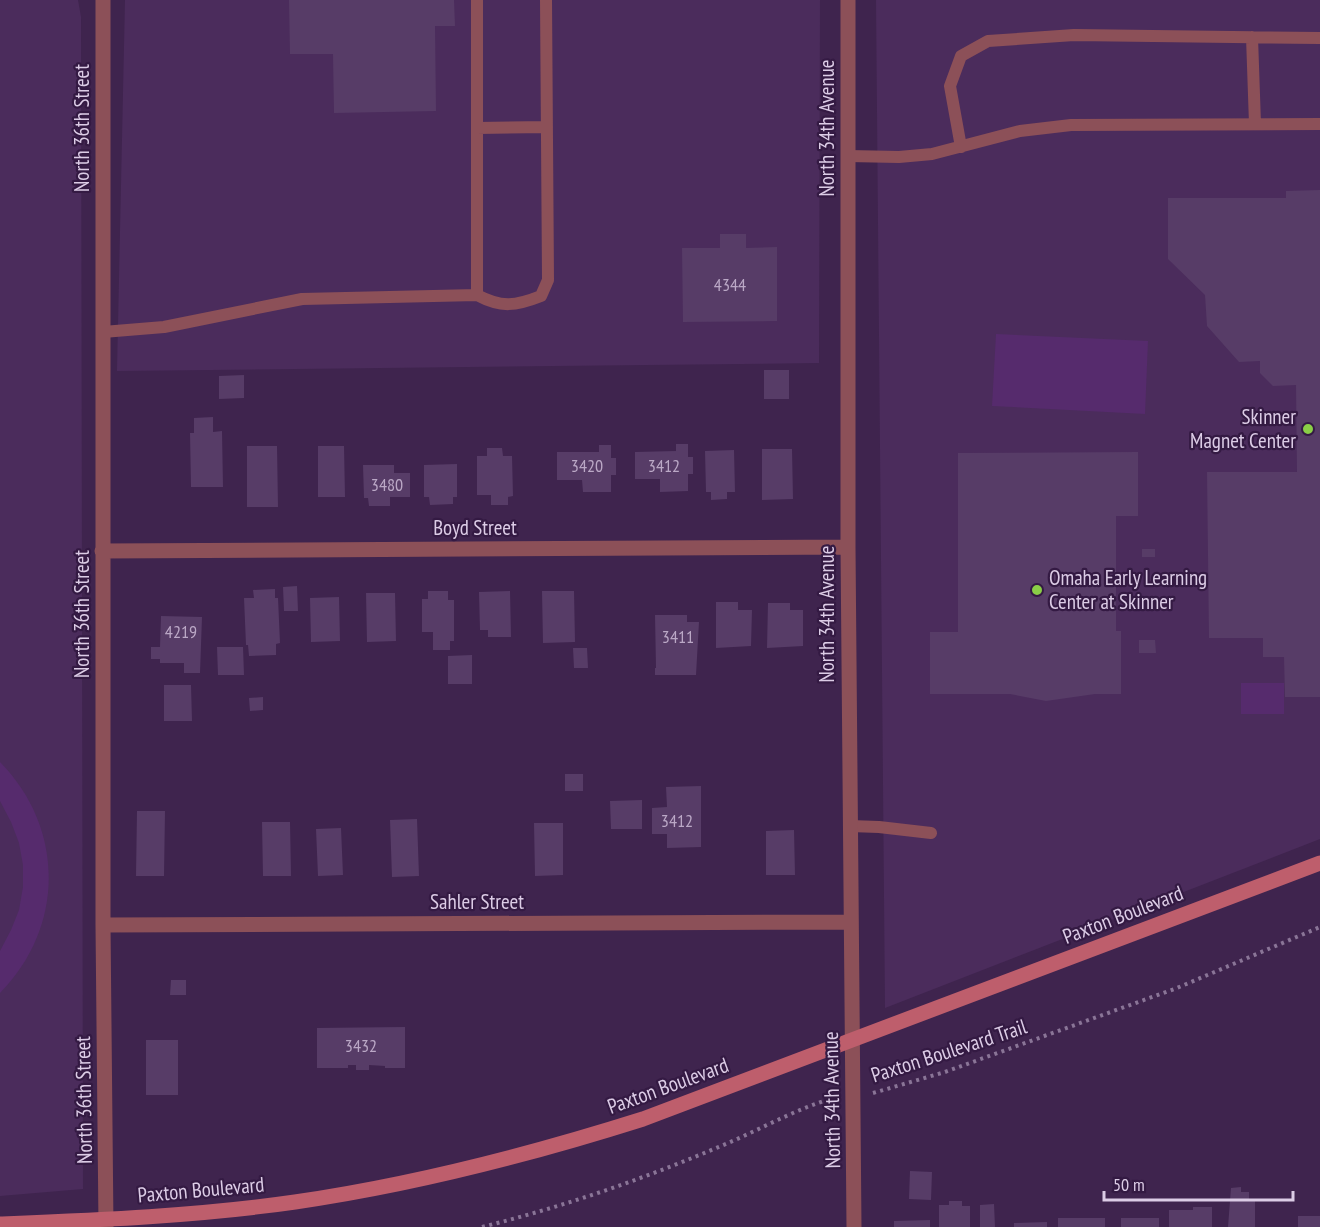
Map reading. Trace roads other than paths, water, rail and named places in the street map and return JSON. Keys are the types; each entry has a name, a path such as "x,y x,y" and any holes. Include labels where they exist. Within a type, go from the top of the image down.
{"street":[{"name":"North 36th Street","path":"103,0 102,551 106,1223"},
{"name":"North 34th Avenue","path":"848,0 850,922 855,1227"},
{"name":"Boyd Street","path":"102,551 848,547"},
{"name":"Paxton Boulevard","path":"0,1224 106,1223 293,1203 376,1189 554,1147 644,1119 1320,863"},
{"name":"Sahler Street","path":"103,925 850,922"}],"lane":[{"path":"477,0 477,295"},
{"path":"103,332 164,327 302,299 477,295 493,303 520,304 541,296 548,280 546,0"},
{"path":"961,147 950,86 961,56 988,41 1074,35 1320,38"},
{"path":"1252,37 1255,124"},
{"path":"848,156 924,155 1020,131 1071,125 1320,124"},
{"path":"477,128 547,127"},
{"path":"850,826 879,826 930,833"}],"place":[{"name":"Skinner Magnet Center","path":"1308,429"},
{"name":"Omaha Early Learning Center at Skinner","path":"1037,590"}]}
